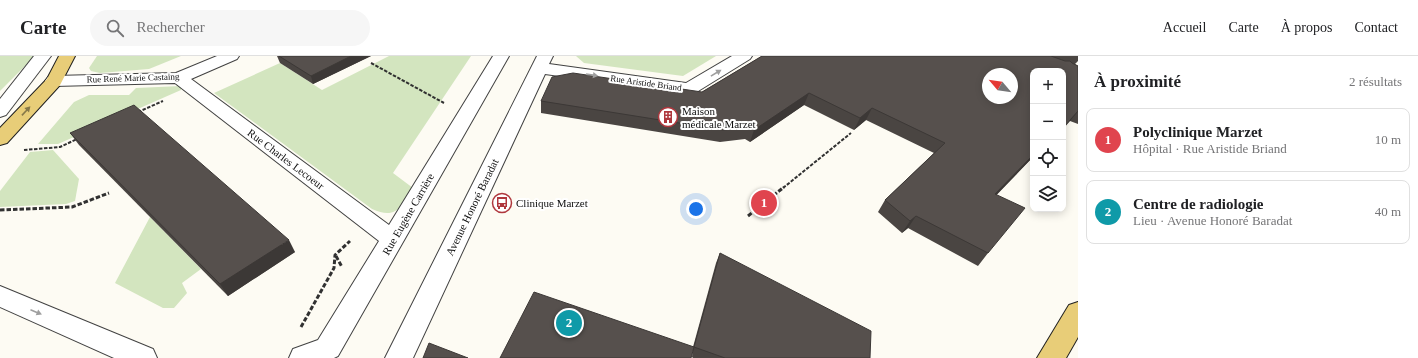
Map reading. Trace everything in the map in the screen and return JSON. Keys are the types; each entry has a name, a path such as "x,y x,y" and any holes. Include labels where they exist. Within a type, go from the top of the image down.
{"main road":[{"path":"0,140 54,81 67,56"},
{"path":"1051,358 1078,313"}],"street":[{"path":"0,112 44,56"},
{"name":"Rue René Marie Castaing","path":"54,81 186,83 231,56"},
{"name":"Rue Eugène Carrière","path":"300,346 328,348 501,56"},
{"name":"Rue Aristide Briand","path":"542,62 689,89 744,56"},
{"name":"Avenue Honoré Baradat","path":"399,358 542,62"},
{"name":"Rue Charles Lecoeur","path":"186,83 393,240"},
{"path":"0,296 143,358"}],"path":[{"path":"371,63 466,115"},
{"path":"137,113 186,83"},
{"path":"748,216 851,133"},
{"path":"17,150 60,147 81,138"},
{"path":"0,210 72,207 109,193"},
{"path":"300,346 334,268 336,255 369,222"}],"green space":[{"path":"0,56 35,56 0,91"},
{"path":"97,56 181,56 149,69 100,73 91,71 89,68"},
{"path":"389,56 471,56 393,173 413,188 402,206 393,212 380,212 372,209 214,93 280,63 322,90"},
{"path":"576,56 716,56 683,76 584,63"},
{"path":"181,86 181,90 58,144 38,144 74,102 89,95 129,95 136,88"},
{"path":"53,150 79,179 75,201 66,204 0,207 0,191 30,152"},
{"path":"150,217 201,269 182,283 187,293 174,308 163,308 115,283"}],"building":[{"path":"279,56 351,56 311,76"},
{"path":"762,56 1051,56 1065,61 1070,61 1078,66 1078,111 1066,125 1066,68 1030,68 1030,158 995,194 1025,208 988,253 916,216 910,221 885,200 945,143 872,108 860,118 809,93 754,130 748,127 723,130 541,101 552,77 573,73 702,92"},
{"path":"134,105 289,240 220,284 70,133"},
{"path":"720,253 871,331 870,358 725,358 694,347"},
{"path":"534,292 694,347 691,358 500,358"},
{"path":"429,343 468,358 423,358"}],"place":[{"name":"Maison médicale Marzet","path":"668,117"},
{"name":"Clinique Marzet","path":"502,203"},
{"name":"Polyclinique Marzet","path":"764,203"},
{"name":"Centre de radiologie","path":"569,323"}]}
